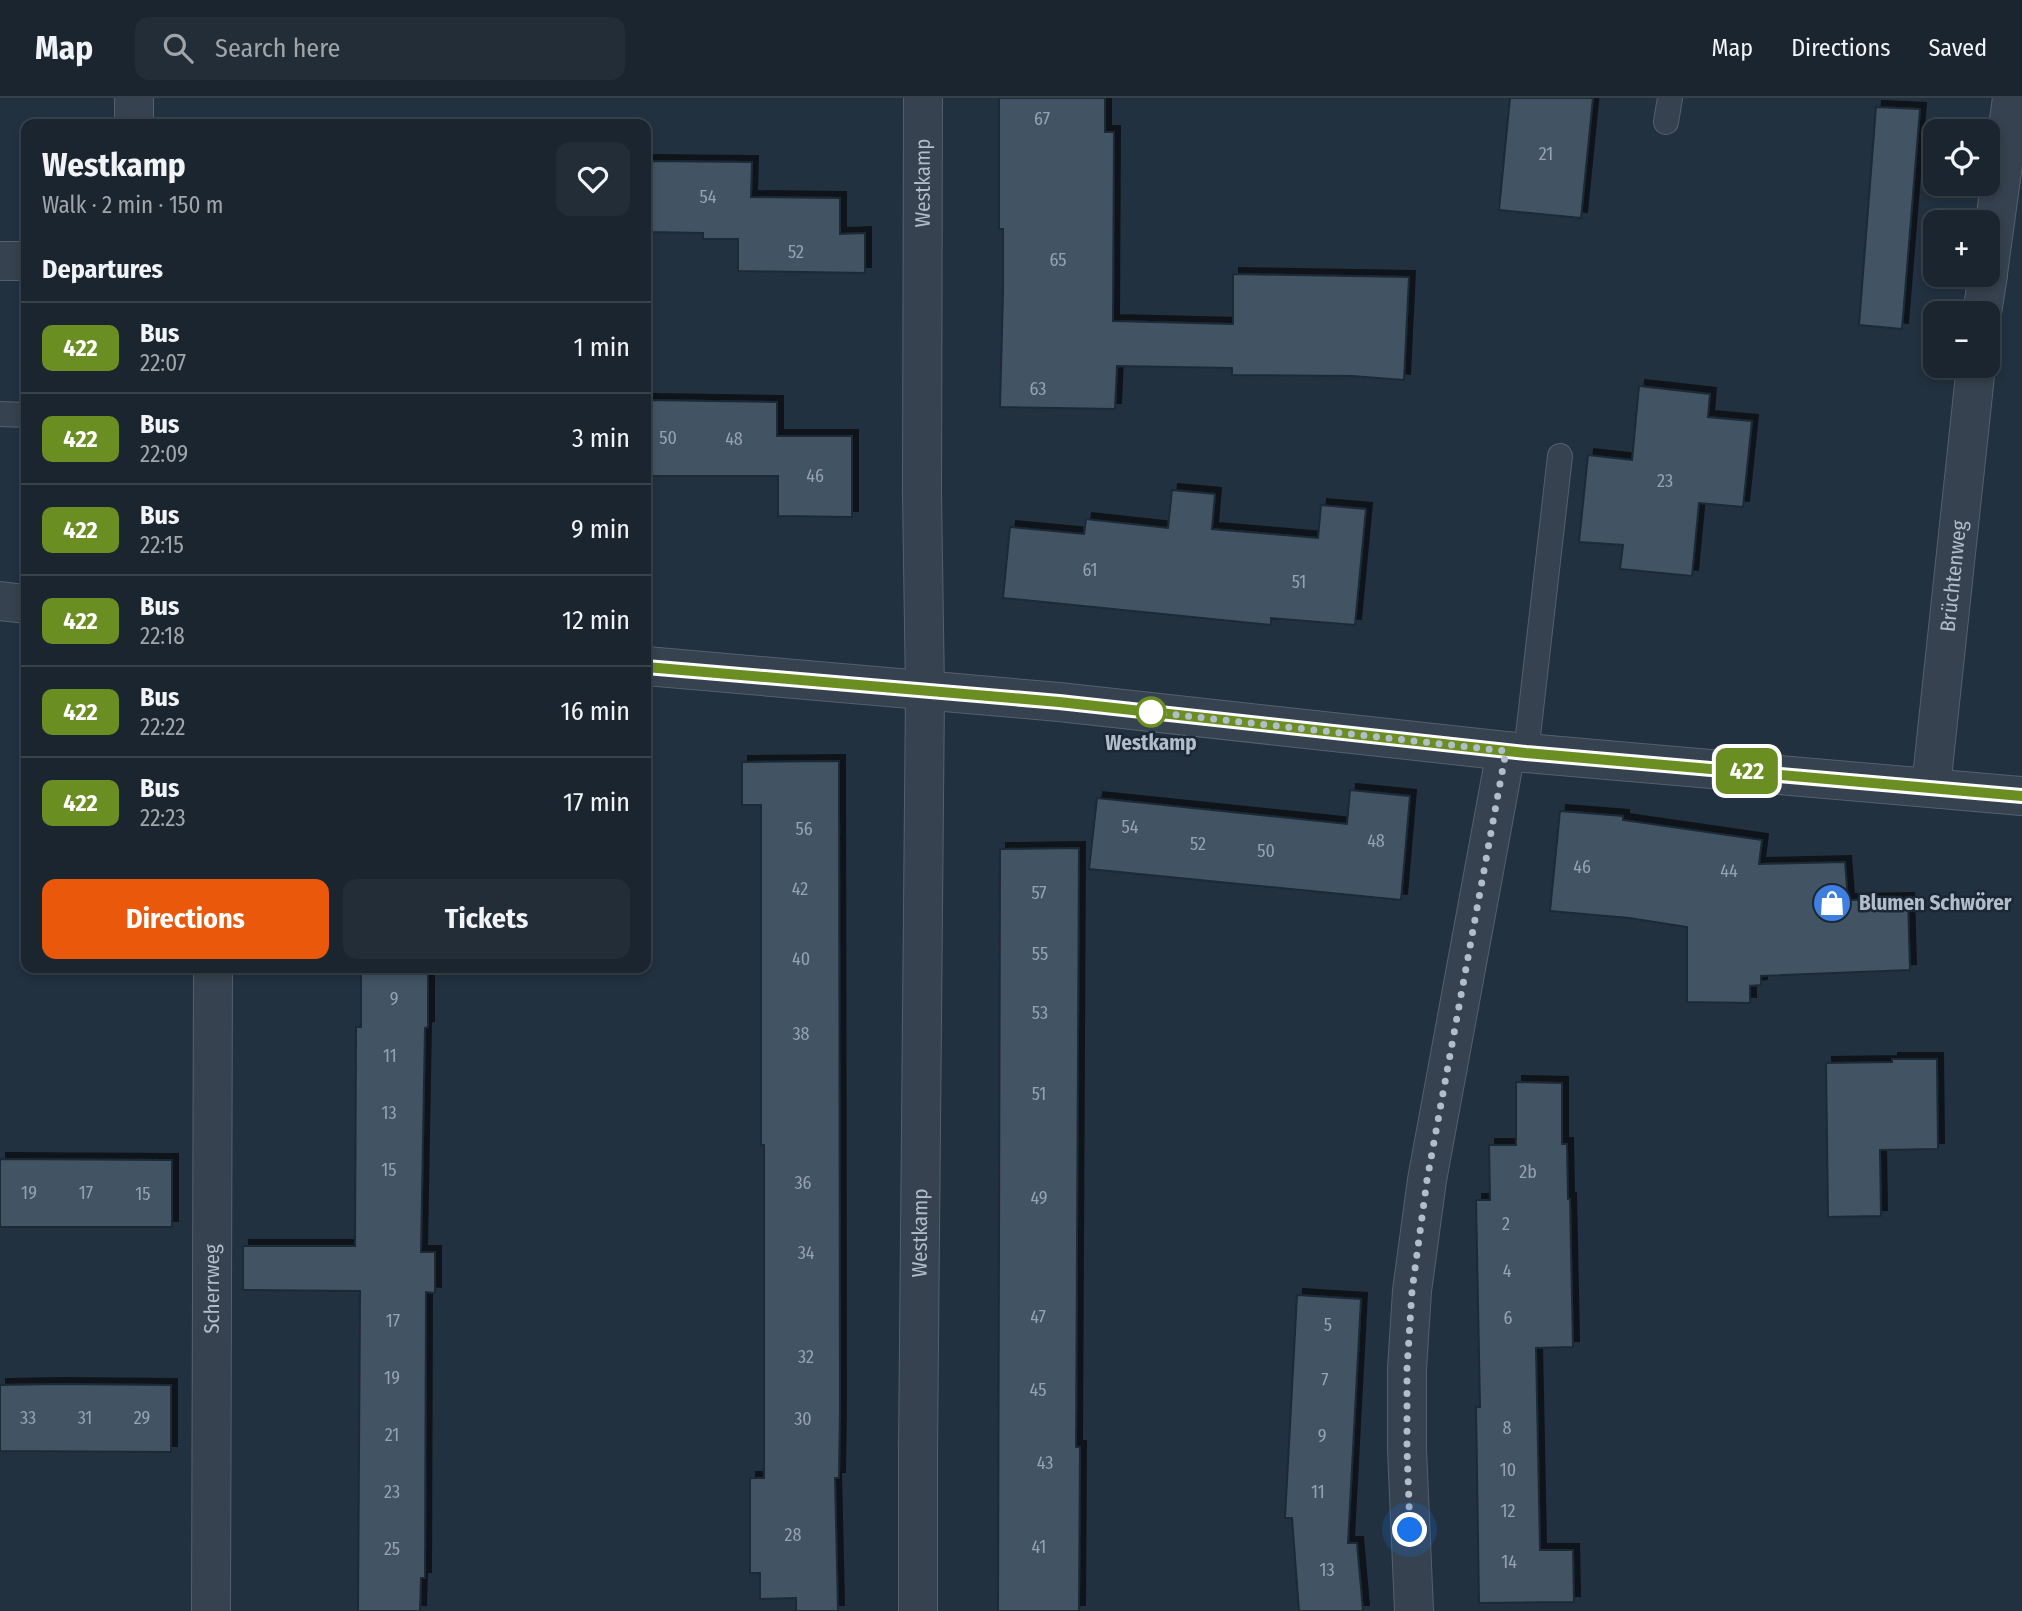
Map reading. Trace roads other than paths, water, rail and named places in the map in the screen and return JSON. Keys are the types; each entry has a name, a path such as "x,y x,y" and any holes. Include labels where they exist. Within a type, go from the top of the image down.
{"street":[{"path":"134,98 134,119"},
{"name":"Westkamp","path":"919,1611 925,692 922,453 923,98"},
{"path":"1997,210 2012,98"},
{"path":"0,261 21,261"},
{"name":"Brüchtenweg","path":"1930,787 1975,378"},
{"path":"0,601 21,603"},
{"path":"651,666 1059,702 1516,752 2022,796"},
{"path":"1413,1611 1407,1449 1407,1369 1412,1291 1427,1180 1516,752"},
{"name":"Scherrweg","path":"211,1611 213,973"}],"lane":[{"path":"0,414 21,415"},
{"path":"1516,752 1560,456"}],"place":[{"name":"Westkamp","path":"1151,712"},
{"name":"Blumen Schwörer","path":"1832,903"}]}
